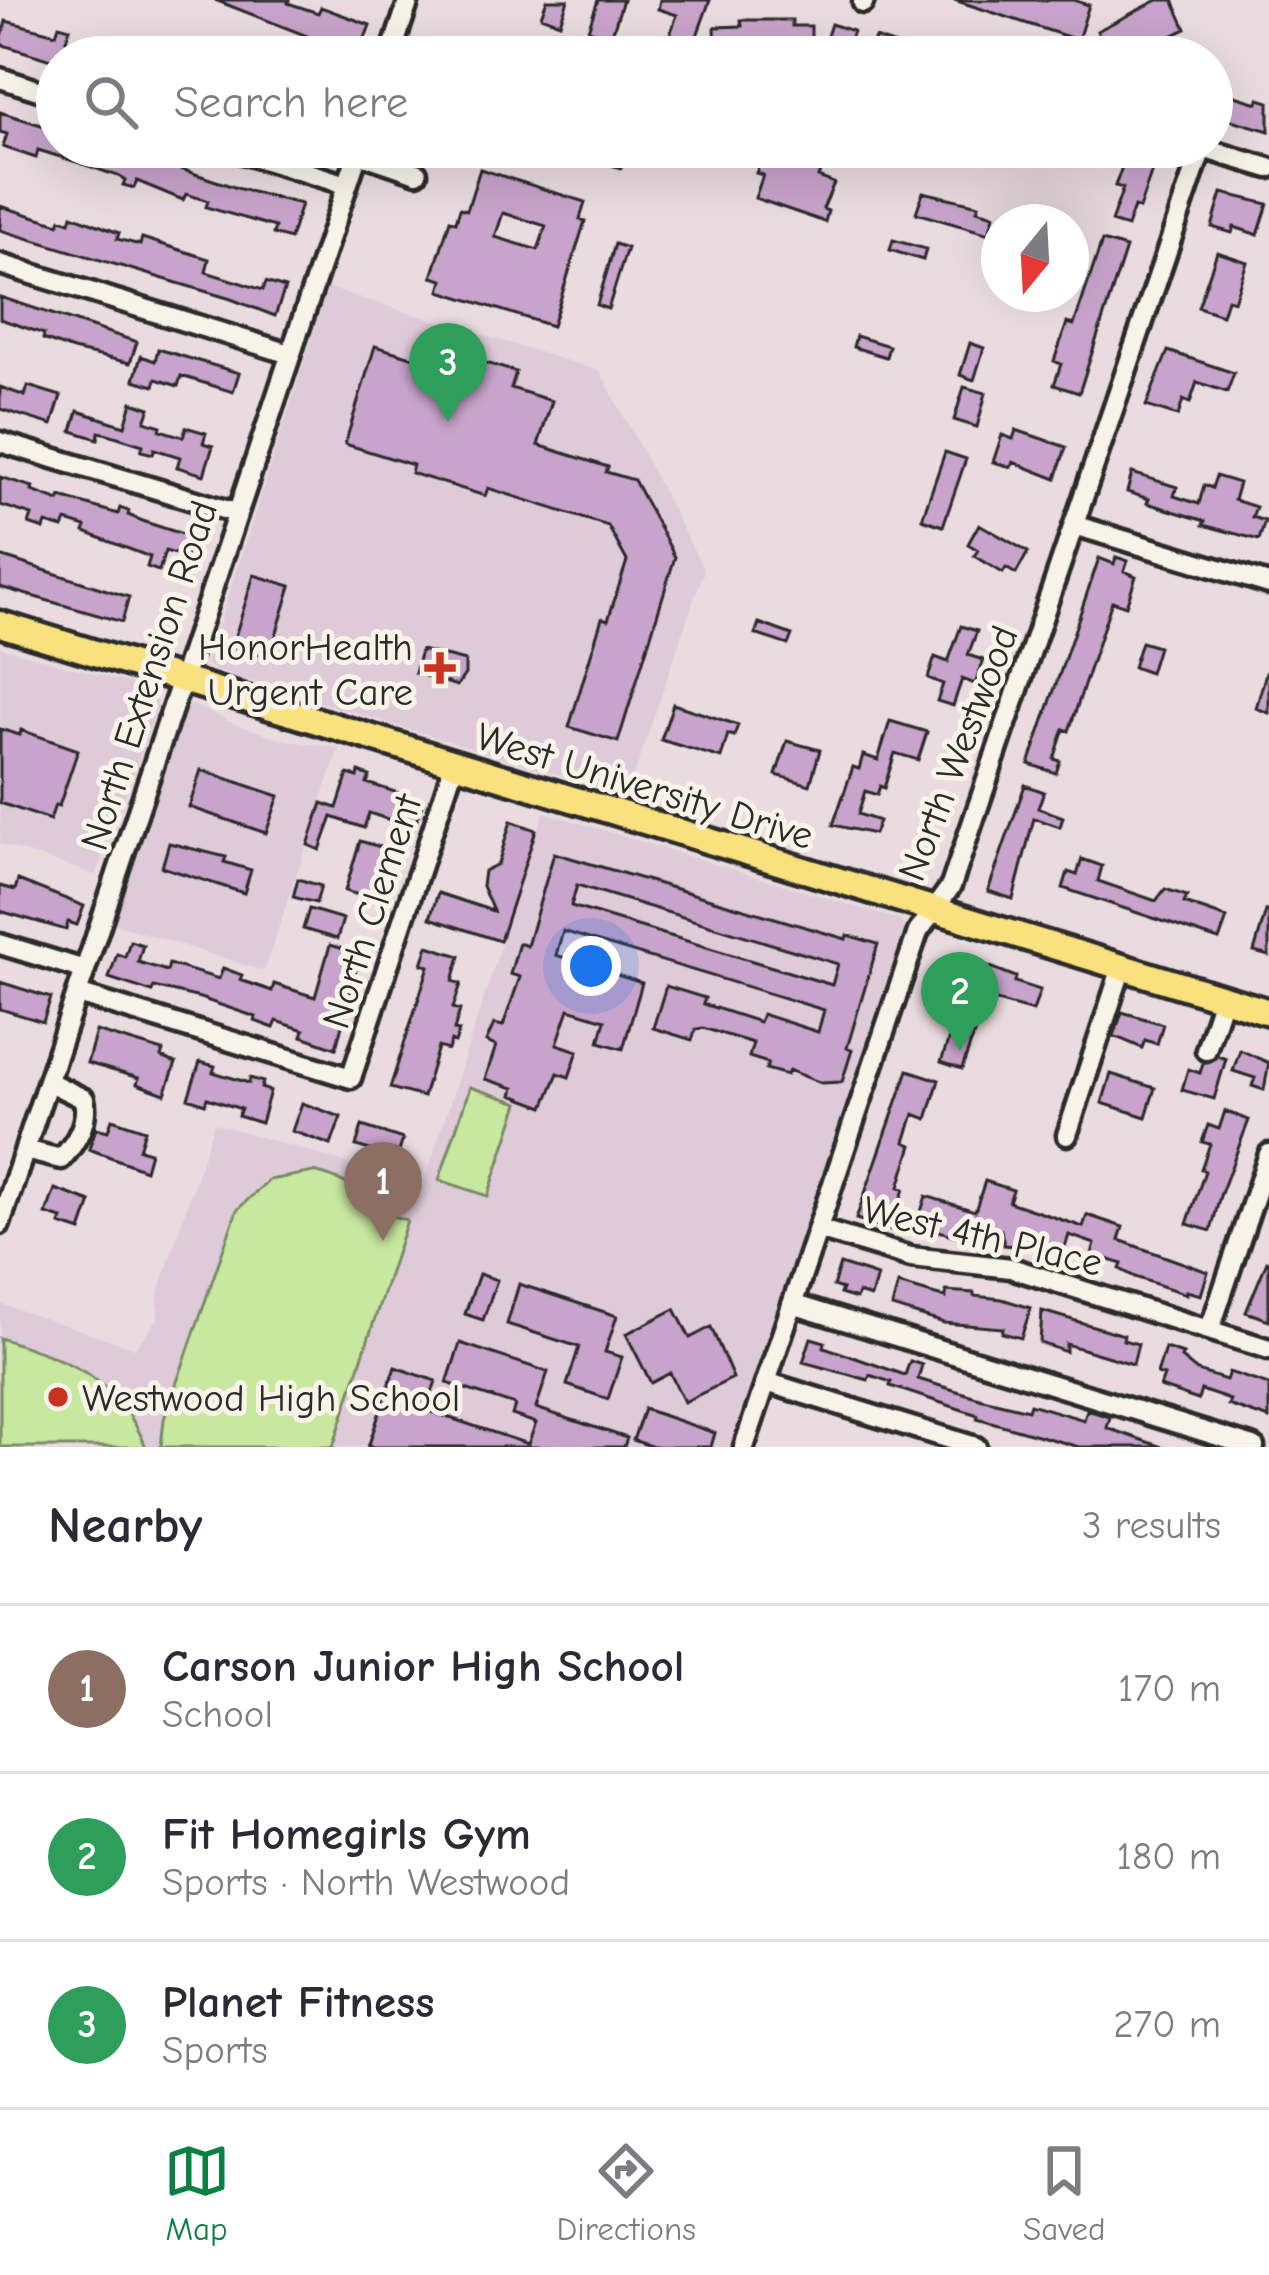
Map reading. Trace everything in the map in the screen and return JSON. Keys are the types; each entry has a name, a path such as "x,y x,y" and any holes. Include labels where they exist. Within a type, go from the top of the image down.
{"main road":[{"name":"West University Drive","path":"0,624 1269,1012"}],"street":[{"path":"397,36 409,0"},
{"path":"0,78 36,89"},
{"path":"1233,157 1269,168"},
{"path":"292,168 347,185"},
{"name":"North Extension Road","path":"0,1224 353,168"},
{"path":"406,168 416,172"},
{"name":"North Westwood","path":"744,1447 918,932 951,886 1195,168"},
{"path":"0,264 290,354"},
{"path":"0,442 236,513"},
{"path":"1074,524 1269,584"},
{"name":"North Clement","path":"78,994 351,1078 454,764"},
{"path":"0,944 86,970"},
{"path":"1067,1135 1122,967"},
{"path":"1206,1051 1223,998"},
{"path":"26,1150 62,1159 86,1114 84,1099 49,1082"},
{"path":"1210,1329 1269,1154"},
{"name":"West 4th Place","path":"818,1229 911,1257 1011,1268 1269,1349"},
{"path":"792,1304 1254,1447"},
{"path":"766,1382 976,1447"}],"shaded area":[{"path":"328,288 600,371 704,570 627,795 216,671 206,664"},
{"path":"0,647 156,694 156,708 95,875 0,844"},
{"path":"193,705 284,740 339,748 264,971 112,923 177,719 184,707"},
{"path":"544,812 899,920 905,927 733,1447 0,1447 0,1304 135,1348 158,1319 158,1295 214,1123 423,1186"}],"green space":[{"path":"470,1087 519,1103 488,1196 439,1180"},
{"path":"314,1172 356,1190 385,1225 389,1215 407,1220 333,1447 161,1447 164,1419 237,1210 269,1180"},
{"name":"Westwood High School","path":"0,1338 88,1374 121,1403 146,1447 0,1447"}],"building":[{"path":"215,0 289,0 318,13 321,7 370,25 366,36 307,36"},
{"path":"547,0 568,0 560,23 541,16"},
{"path":"598,0 623,0 611,36 588,30"},
{"path":"660,0 710,0 697,36 670,36 677,15 658,9"},
{"path":"954,0 1073,0 1089,5 1079,36 1066,36"},
{"path":"1158,0 1173,0 1186,29 1171,36 1099,36 1097,31"},
{"path":"741,20 792,20 792,26 811,26 811,36 715,36 715,27 742,26"},
{"path":"6,21 56,34 59,25 70,28 67,36 36,36 36,55 0,44"},
{"path":"831,24 853,31 851,36 827,36"},
{"path":"1233,96 1269,102 1269,131 1233,120"},
{"path":"0,112 36,123 36,158 3,147 7,134 0,132"},
{"path":"95,168 178,168 301,204 290,239 273,234 275,227 206,207 208,201 186,194 183,200 137,181 134,188 123,185 125,180"},
{"path":"758,168 820,172 818,177 834,183 823,209 828,211 825,222 755,198 763,175 756,173"},
{"path":"1122,168 1153,168 1139,209 1134,207 1127,227 1111,222 1123,188 1115,186"},
{"path":"480,169 585,202 580,219 585,221 552,326 440,291 443,280 432,277 450,220 456,222 460,208 467,210","holes":["503,213 546,226 538,250 495,237"]},
{"path":"923,192 979,205 981,232 916,213"},
{"path":"1222,193 1268,204 1258,235 1234,227 1232,233 1212,227"},
{"path":"0,206 59,224 61,219 70,222 72,215 119,233 117,239 140,245 142,238 209,259 206,272 263,290 266,282 285,288 275,316 0,230"},
{"path":"893,240 926,249 923,260 890,250"},
{"path":"1102,241 1126,248 1079,393 1054,385 1061,364 1054,361 1067,323 1074,325 1078,312 1089,312 1089,280"},
{"path":"615,244 627,248 608,309 597,305"},
{"path":"1217,252 1247,262 1234,301 1227,299 1222,315 1198,307"},
{"path":"0,297 137,342 130,363 73,350 0,319"},
{"path":"856,336 889,346 886,357 853,347"},
{"path":"970,343 984,348 974,380 960,375"},
{"path":"375,346 428,362 433,347 516,372 511,388 552,401 538,445 634,480 675,557 618,742 569,727 602,618 608,620 627,561 608,526 488,488 485,496 411,473 413,465 345,444"},
{"path":"158,349 239,373 233,392 181,376 178,386 156,379 154,386 134,380 141,356 155,361"},
{"path":"1168,351 1234,373 1227,392 1197,382 1190,403 1183,400 1178,416 1146,406"},
{"path":"28,386 61,396 52,425 0,409 0,387 25,396"},
{"path":"964,387 986,393 977,427 954,420"},
{"path":"132,402 150,408 145,421 161,426 160,430 183,437 186,427 206,433 203,443 213,446 204,475 177,467 180,457 154,449 153,454 141,451 143,445 108,434 99,432 98,439 72,431 78,411 125,426"},
{"path":"1016,430 1066,447 1056,479 1013,462 1011,467 993,462 1002,435 1013,439"},
{"path":"945,452 966,459 943,526 922,519"},
{"path":"1132,473 1177,487 1174,496 1199,504 1204,485 1212,488 1216,476 1239,483 1234,500 1256,507 1252,517 1265,521 1259,540 1147,503 1149,499 1127,492"},
{"path":"0,477 59,501 61,497 118,514 120,508 145,522 192,537 186,557 165,551 159,571 147,567 150,557 84,532 86,527 66,521 63,528 29,524 32,515 0,505"},
{"path":"979,524 1028,552 1016,574 1006,568 1003,573 974,556 978,550 968,544"},
{"path":"0,556 129,597 122,622 0,587"},
{"path":"1116,557 1128,561 1124,571 1136,576 1126,606 1112,601 1069,731 1064,729 1054,759 1060,761 1056,773 1029,764 1099,558 1114,564"},
{"path":"254,575 291,586 269,658 232,646"},
{"path":"759,623 792,635 788,645 755,634"},
{"path":"961,626 977,631 968,655 984,660 975,684 962,679 953,706 937,701 943,684 928,678 935,657 948,662"},
{"path":"1141,642 1158,647 1150,673 1133,667"},
{"name":"HonorHealth Urgent Care","path":"421,650 465,661 465,674 457,686 415,673"},
{"path":"1269,674 1269,713 1256,708"},
{"path":"673,704 738,725 734,736 728,734 721,758 661,740"},
{"path":"890,721 927,732 918,760 895,753 884,788 880,786 877,795 865,791 858,814 879,821 874,834 833,825 853,767 859,769 863,755 878,760"},
{"path":"0,729 20,735 21,730 78,750 50,820 0,803"},
{"path":"787,741 820,750 810,785 776,775"},
{"path":"201,770 279,796 266,833 189,807"},
{"path":"359,772 370,776 367,783 423,801 414,828 369,813 364,828 332,817 320,850 308,845 322,803 337,808 348,774 358,777"},
{"path":"1025,785 1044,792 1038,808 1063,817 1060,827 1034,818 1013,899 988,891"},
{"path":"511,821 536,830 500,941 430,918 438,893 493,911 482,886 484,871 498,864"},
{"path":"360,841 387,849 372,899 345,891"},
{"path":"169,843 226,857 224,862 251,870 244,893 162,867"},
{"path":"554,853 846,939 847,935 878,944 847,1048 852,1050 842,1082 821,1083 789,1070 787,1075 766,1069 768,1063 749,1057 753,1043 703,1028 696,1029 692,1040 653,1028 666,986 759,1022 762,1014 818,1032 824,1010 563,931 556,955 642,983 623,1049 599,1042 605,1020 569,1009 557,1044 578,1051 569,1077 558,1073 544,1107 512,1095 514,1088 485,1079 496,1046 486,1042 494,1024 503,1026 520,977 510,974 519,943 527,946","holes":["577,885 838,964 832,985 571,906"]},
{"path":"1082,859 1102,866 1098,881 1156,901 1165,889 1187,896 1184,903 1227,918 1219,940 1063,888 1068,872 1077,875"},
{"path":"298,879 321,886 316,903 293,897"},
{"path":"18,880 84,906 77,925 68,922 66,930 0,911 0,886 15,890"},
{"path":"309,909 343,919 337,939 303,929"},
{"path":"1269,912 1269,956 1254,952"},
{"path":"130,941 143,945 138,962 167,971 169,964 219,979 223,968 242,975 240,980 272,991 274,984 315,997 330,945 360,954 336,1048 277,1021 274,1028 200,998 154,987 152,992 109,978 117,954 125,957"},
{"path":"428,946 460,956 453,981 461,984 453,1008 460,1010 455,1043 451,1041 448,1050 438,1047 423,1097 390,1088 429,966 422,964"},
{"path":"975,961 1040,990 1033,1011 986,998 962,1069 941,1062"},
{"path":"0,982 51,998 43,1022 0,1009"},
{"path":"1122,1012 1163,1024 1157,1044 1145,1040 1142,1048 1114,1036"},
{"path":"96,1031 163,1051 161,1057 176,1063 165,1094 137,1084 139,1078 87,1063"},
{"path":"1240,1050 1269,1063 1264,1090 1252,1086 1255,1078 1233,1071"},
{"path":"1218,1056 1226,1059 1214,1099 1182,1090 1188,1069 1200,1073 1203,1063"},
{"path":"200,1062 215,1066 213,1072 249,1083 250,1078 263,1082 261,1088 270,1091 261,1123 238,1116 241,1109 207,1098 205,1104 188,1098"},
{"path":"908,1070 939,1080 927,1119 914,1114 905,1142 912,1145 891,1230 856,1219"},
{"path":"1111,1074 1155,1088 1146,1117 1102,1103"},
{"path":"302,1103 341,1117 331,1145 292,1131"},
{"path":"1225,1111 1249,1120 1211,1231 1187,1224 1210,1144 1202,1142 1208,1125 1219,1129"},
{"path":"112,1119 145,1130 139,1149 150,1152 145,1170 89,1149 96,1128 108,1131"},
{"path":"362,1126 403,1139 397,1158 356,1146"},
{"path":"985,1181 1013,1190 1009,1202 1083,1227 1087,1215 1123,1227 1119,1240 1208,1272 1201,1295 1135,1277 1120,1269 1122,1264 1092,1254 1095,1244 1069,1235 1062,1257 1004,1245 1001,1230 985,1225 983,1230 960,1222 956,1236 915,1230 926,1196 975,1211"},
{"path":"55,1189 91,1202 81,1231 46,1214"},
{"path":"1269,1262 1269,1320 1246,1312"},
{"path":"840,1264 877,1276 871,1297 840,1294 842,1289 833,1286"},
{"path":"479,1274 497,1280 483,1320 465,1314"},
{"path":"519,1284 617,1316 605,1352 622,1357 608,1399 567,1385 579,1347 507,1324"},
{"path":"898,1284 946,1298 946,1291 974,1293 1031,1308 1021,1338 1002,1333 1003,1328 944,1323 892,1307"},
{"path":"675,1309 690,1338 711,1327 733,1378 684,1402 670,1373 651,1383 626,1334"},
{"path":"1042,1311 1124,1335 1123,1340 1138,1344 1133,1364 1066,1344 1066,1352 1040,1343"},
{"path":"811,1338 825,1342 824,1347 905,1375 910,1361 922,1365 918,1379 983,1399 1028,1410 1030,1404 1084,1420 1087,1410 1110,1417 1107,1428 1162,1447 1079,1447 977,1418 870,1375 868,1380 803,1362"},
{"path":"460,1343 548,1372 536,1408 627,1438 624,1447 368,1447 395,1367 436,1381 426,1410 528,1444 536,1423 512,1415 515,1405 447,1383"},
{"path":"1165,1348 1183,1354 1181,1358 1197,1371 1226,1380 1229,1372 1269,1385 1269,1419 1201,1390 1198,1400 1160,1387 1164,1376 1157,1374"},
{"path":"644,1409 715,1433 711,1447 653,1447 633,1440"}],"place":[{"name":"Planet Fitness","path":"448,422"},
{"name":"HonorHealth Urgent Care","path":"440,668"},
{"name":"Fit Homegirls Gym","path":"960,1051"},
{"name":"Carson Junior High School","path":"383,1241"},
{"name":"Westwood High School","path":"58,1397"}]}
